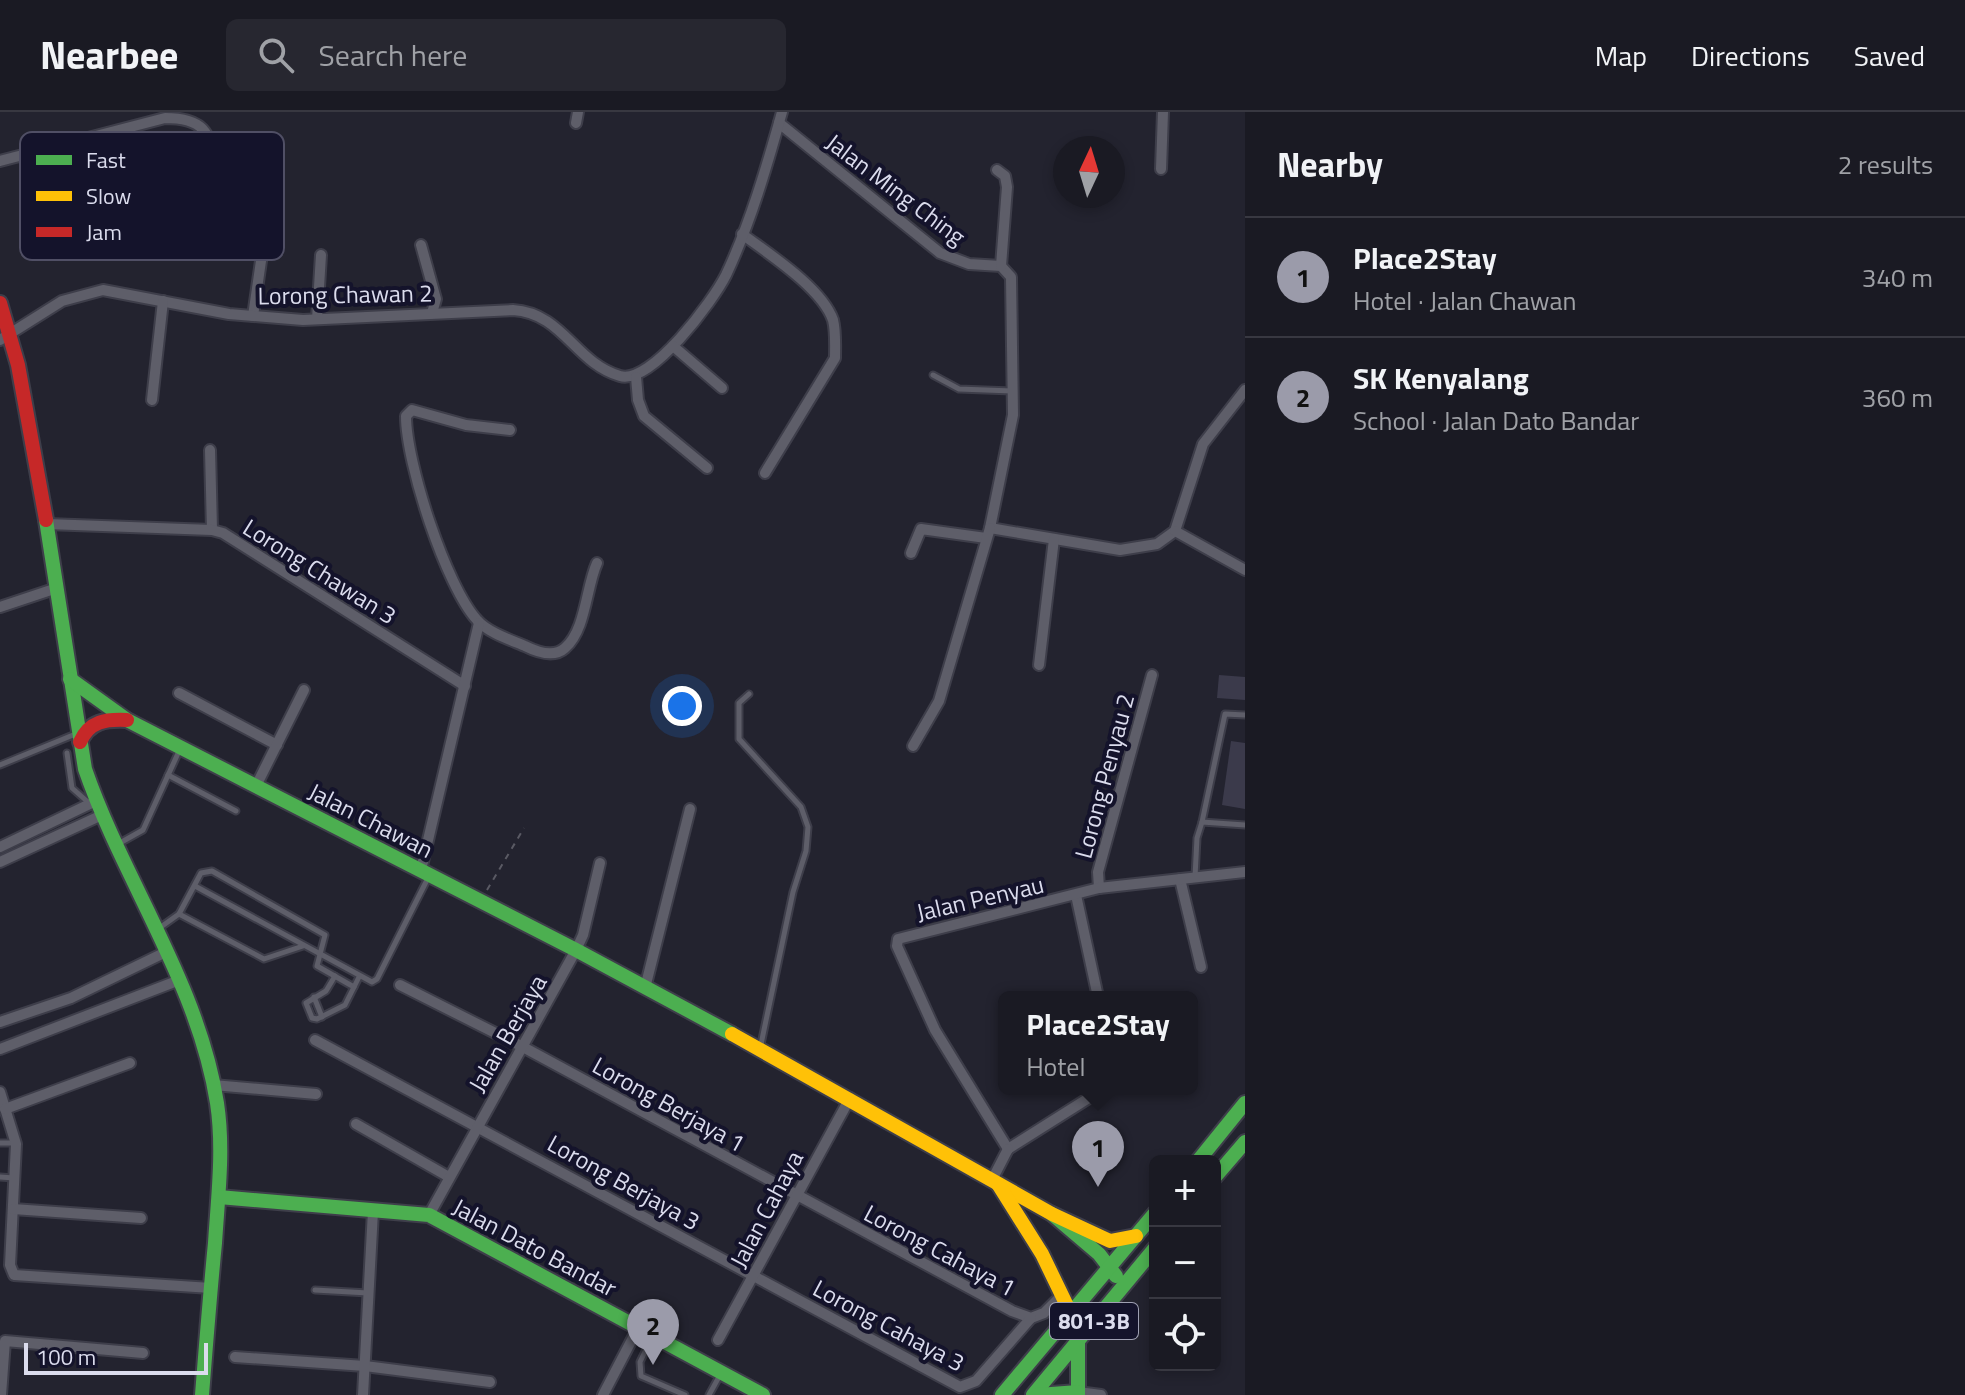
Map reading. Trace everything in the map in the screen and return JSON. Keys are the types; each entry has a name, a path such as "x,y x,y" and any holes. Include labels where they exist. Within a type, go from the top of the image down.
{"main road":[{"path":"0,303 47,524 80,738 96,806 118,844 168,951 213,1085 221,1166 202,1395"},
{"name":"Jalan Chawan","path":"70,679 127,720 576,950 850,1098 1047,1211"},
{"path":"80,738 85,730 106,719 127,720"},
{"path":"1203,1155 1245,1103"},
{"path":"1221,1170 1245,1142"},
{"path":"993,1178 1024,1223 1071,1314"},
{"name":"Jalan Dato Bandar","path":"219,1197 429,1215 763,1395"},
{"path":"1024,1223 1028,1211 1047,1211 1110,1241 1136,1236"},
{"path":"1047,1211 1110,1265 1116,1274 1113,1298"},
{"path":"1002,1395 1149,1220"},
{"name":"801-3B","path":"1035,1395 1149,1255"},
{"path":"1035,1395 1078,1394 1078,1340"},
{"path":"1026,1395 1054,1368"}],"street":[{"path":"1161,169 1163,112"},
{"path":"111,132 165,118 185,118 205,132"},
{"path":"707,468 644,416 636,377 673,346 725,277 780,118"},
{"name":"Jalan Ming Ching","path":"780,118 940,253 969,264 1001,266"},
{"path":"0,161 20,156"},
{"path":"913,746 939,701 988,533 1009,441 1014,391 1011,277 1001,266 1007,187 1005,176 997,170"},
{"path":"742,234 786,267 822,303 832,319 835,340 835,358 765,473"},
{"path":"421,245 436,299 432,313"},
{"path":"317,319 321,255"},
{"path":"253,316 261,260"},
{"name":"Lorong Chawan 2","path":"5,337 62,301 89,291 103,290 253,316 317,319 513,310 540,314 594,362 623,377 636,377"},
{"path":"152,400 163,301"},
{"path":"673,346 722,388"},
{"path":"911,553 921,529 1054,539 1120,550 1157,544 1175,531 1203,444 1240,401 1245,390"},
{"path":"510,430 466,425 412,410 406,416 406,433 444,561 459,597 479,623 530,649 556,653 567,647 578,625 597,563"},
{"path":"210,450 212,530"},
{"name":"Lorong Chawan 3","path":"47,524 212,530 465,686"},
{"path":"1175,531 1245,570"},
{"path":"1039,665 1054,539"},
{"path":"0,607 57,588"},
{"path":"425,873 479,623"},
{"name":"Lorong Penyau 2","path":"1099,888 1098,872 1152,675"},
{"path":"256,786 304,690"},
{"path":"179,693 277,745"},
{"path":"0,847 96,806"},
{"path":"0,862 96,806"},
{"path":"645,988 690,809"},
{"name":"Jalan Berjaya","path":"429,1215 476,1125 576,950 583,935 600,863"},
{"name":"Jalan Penyau","path":"1008,1149 935,1030 897,943 905,936 1099,888 1245,872"},
{"path":"1180,879 1201,967"},
{"path":"1076,895 1097,991"},
{"path":"0,1022 71,998 168,951"},
{"path":"0,1049 177,981"},
{"name":"Lorong Berjaya 1","path":"400,985 523,1047 794,1196"},
{"name":"Lorong Berjaya 3","path":"315,1040 752,1275"},
{"path":"5,1109 130,1063"},
{"path":"213,1085 316,1094"},
{"path":"0,1092 16,1144 10,1271 14,1275 211,1288"},
{"path":"993,1178 1008,1149 1094,1095"},
{"name":"Jalan Cahaya","path":"718,1340 850,1098"},
{"path":"356,1124 449,1177"},
{"name":"Lorong Cahaya 1","path":"794,1196 1031,1318 1044,1313 1063,1294"},
{"path":"13,1209 141,1218"},
{"path":"363,1395 373,1211"},
{"name":"Lorong Cahaya 3","path":"752,1275 960,1387 976,1381 1031,1318"},
{"path":"603,1395 638,1328"},
{"path":"1,1395 3,1341 143,1353"},
{"path":"235,1357 365,1366 490,1382"},
{"path":"1078,1394 1101,1395"}],"lane":[{"path":"933,375 959,389 1014,391"},
{"path":"749,694 739,703 739,739 801,807 808,827 806,851 793,892 760,1050"},
{"path":"1195,877 1197,838 1225,714 1245,715"},
{"path":"0,765 80,738"},
{"path":"118,844 143,830 181,748"},
{"path":"67,753 72,788 96,806"},
{"path":"168,775 236,811"},
{"path":"1202,822 1245,825"},
{"path":"158,929 179,914 201,873 212,871 325,935 315,964 354,987"},
{"path":"195,886 372,982 377,979 425,873"},
{"path":"179,914 264,959 303,946"},
{"path":"335,976 326,991 306,1003 312,1018 322,1017 345,1005 359,977"},
{"path":"314,997 322,1017"},
{"path":"0,1143 16,1144"},
{"path":"0,1177 15,1178"},
{"path":"315,1290 369,1293"},
{"path":"653,1336 640,1362 641,1376 685,1395"},
{"path":"709,1395 722,1373"}],"path":[{"path":"480,901 524,828"}],"building":[{"path":"1219,675 1245,677 1245,700 1217,698"},
{"path":"1231,741 1245,743 1245,809 1222,805"}],"traffic: fast":[{"path":"46,520 85,769 119,852 194,1016 217,1103 220,1173 202,1395"},
{"path":"70,679 127,720 576,950 732,1034"},
{"path":"1203,1155 1245,1103"},
{"path":"1221,1170 1245,1142"},
{"path":"219,1197 429,1215 763,1395"},
{"path":"1052,1214 1099,1254 1116,1276"},
{"path":"1002,1395 1149,1220"},
{"path":"1033,1395 1149,1255"},
{"path":"1078,1340 1078,1395"},
{"path":"1038,1395 1078,1392"}],"traffic: slow":[{"path":"732,1034 1052,1214 1110,1241 1136,1236"},
{"path":"998,1184 1042,1254 1071,1314"}],"traffic: jam":[{"path":"0,303 18,365 46,520"},
{"path":"80,742 88,730 99,723 127,720"}],"place":[{"name":"Place2Stay","path":"1098,1187"},
{"name":"SK Kenyalang","path":"653,1365"}]}
